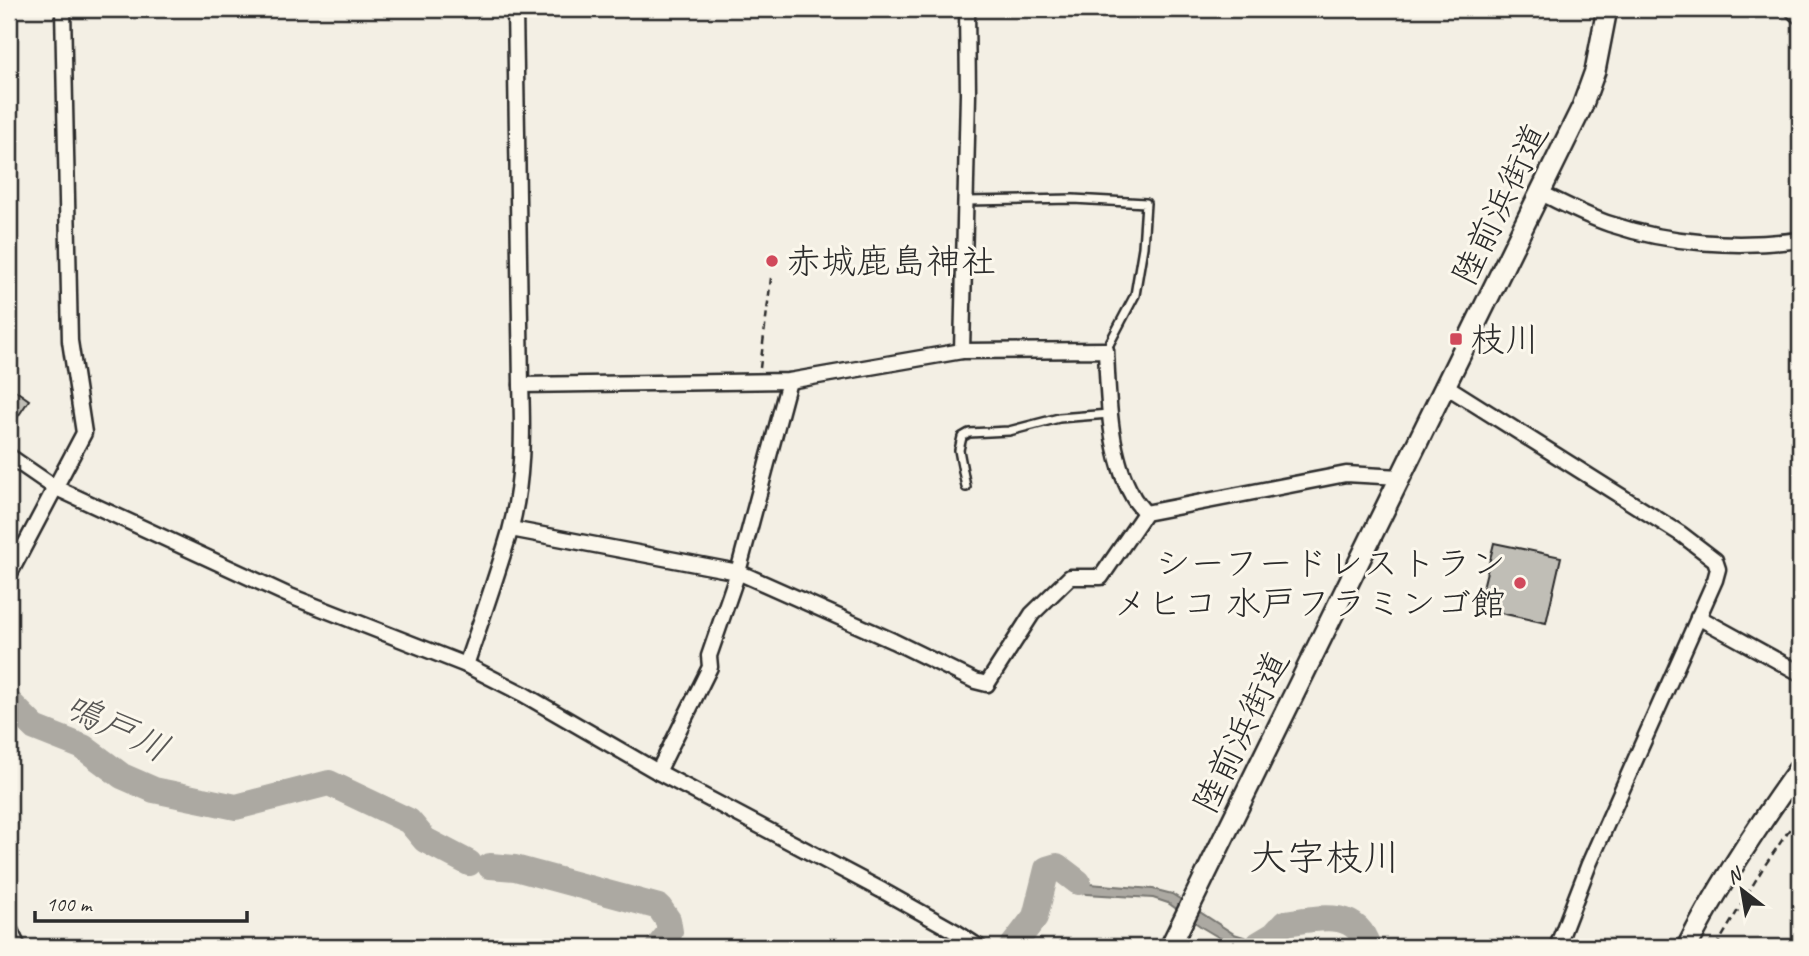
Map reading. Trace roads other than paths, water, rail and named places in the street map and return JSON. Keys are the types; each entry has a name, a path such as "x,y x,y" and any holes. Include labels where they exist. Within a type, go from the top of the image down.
{"main road":[{"name":"陸前浜街道","path":"1170,947 1541,193 1589,90 1598,60 1607,9"},
{"path":"1687,947 1742,852 1800,767"}],"street":[{"path":"9,575 84,433 70,341 63,9"},
{"path":"466,665 511,529 521,470 523,430 515,9"},
{"path":"962,351 968,94 967,9"},
{"path":"1541,193 1611,225 1670,238 1718,244 1800,240"},
{"path":"521,385 789,381 962,351 1106,350 1109,414 1121,471 1132,497 1145,513"},
{"path":"658,772 710,667 709,656 738,572 789,381"},
{"path":"1446,386 1669,526 1709,554 1718,569 1589,863 1557,947"},
{"path":"9,456 54,487 290,596 466,665 523,694 658,772 883,891 979,947"},
{"path":"511,529 738,572 975,681 987,684 1032,614 1070,577 1101,577 1145,513 1346,474 1400,477"},
{"path":"1698,617 1800,673"},
{"path":"9,928 18,947"}],"lane":[{"path":"966,201 1073,199 1146,203 1143,247 1135,295 1106,350"},
{"path":"966,487 959,450 962,437 969,433 1009,431 1059,418 1109,414"}],"waterway":[{"name":"鳴戸川","path":"9,702 35,728 83,747 122,776 154,790 236,807 329,783 409,821 425,840 469,863"},
{"name":"鳴戸川","path":"490,866 515,868 659,907 668,920 670,932 658,947"},
{"name":"鳴戸川","path":"1012,947 1035,917 1047,869 1057,866 1078,882"},
{"name":"鳴戸川","path":"1259,944 1274,935 1285,923 1334,918 1354,926 1362,934 1368,947"}],"place":[{"name":"赤城鹿島神社","path":"772,261"},
{"name":"枝川","path":"1456,339"},
{"name":"シーフードレストラン メヒコ 水戸フラミンゴ館","path":"1520,583"}],"district":[{"name":"大字枝川","path":"1325,857"}]}
